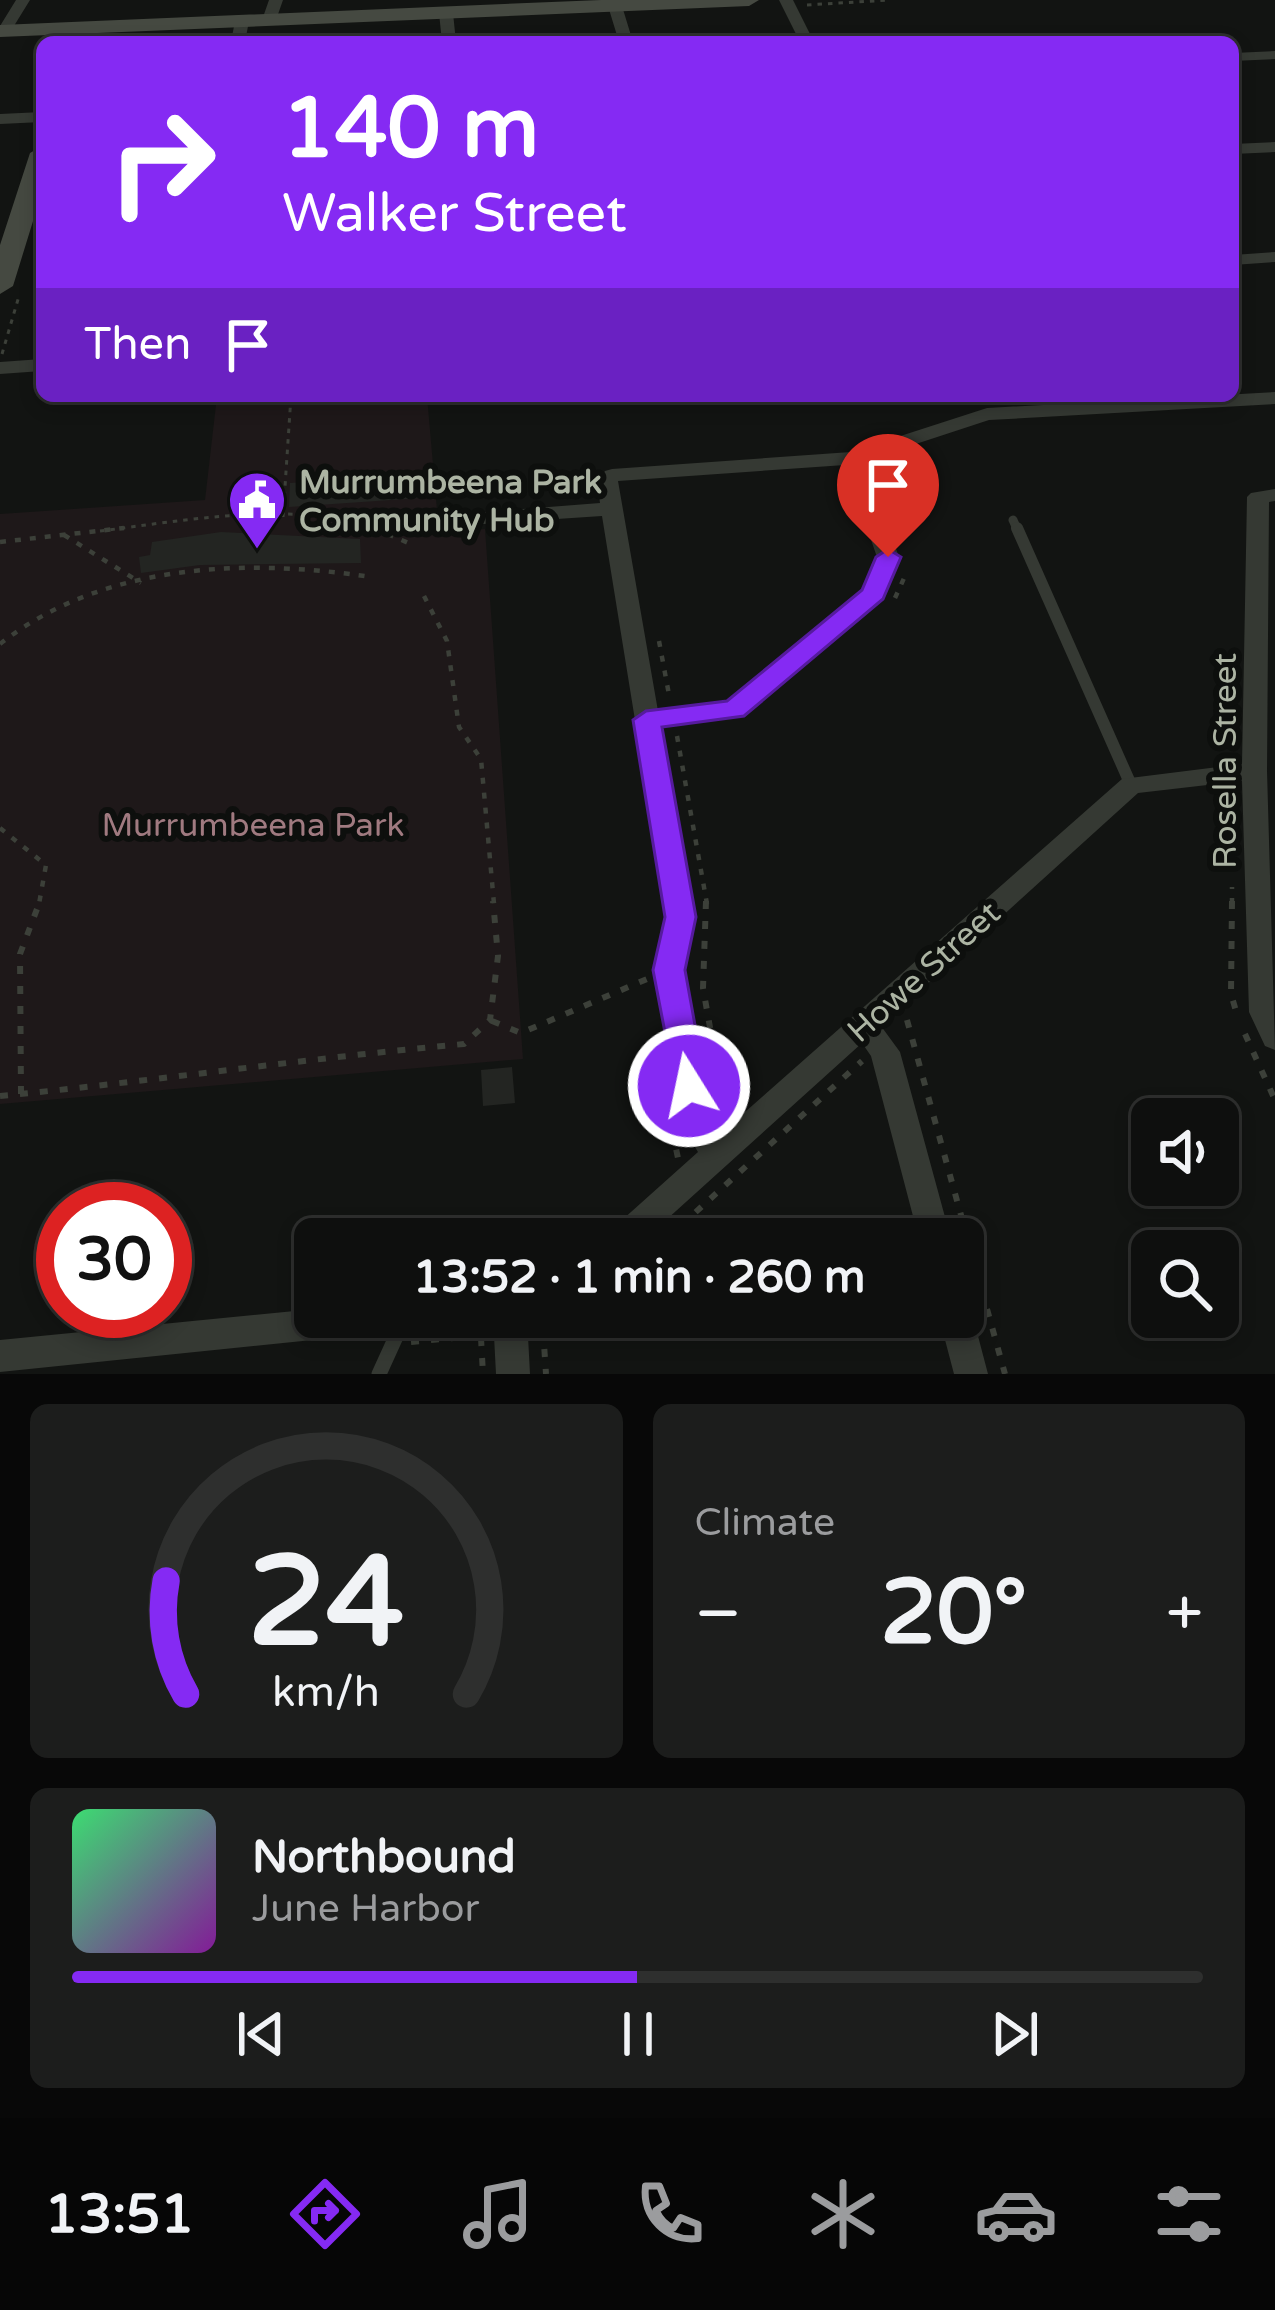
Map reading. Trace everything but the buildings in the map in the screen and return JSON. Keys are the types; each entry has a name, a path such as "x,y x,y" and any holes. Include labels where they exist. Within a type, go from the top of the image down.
{"main road":[{"path":"13,21 79,35 240,32 275,11 748,0"},
{"path":"0,286 36,171"}],"street":[{"path":"785,0 804,36"},
{"path":"615,6 624,36"},
{"path":"1239,57 1275,55"},
{"path":"0,119 36,117"},
{"path":"1239,149 1275,147"},
{"path":"1239,260 1275,257"},
{"path":"0,368 36,365"},
{"path":"1239,399 1275,398"},
{"path":"716,1153 696,1124 669,970 681,917 607,482 612,475 853,458 983,405 1108,402"},
{"path":"646,720 734,710 874,594 888,557 853,458"},
{"name":"Rosella Street","path":"1275,495 1258,497 1253,771 1263,1012 1275,1038"},
{"path":"454,520 611,509"},
{"path":"1131,785 1253,771"},
{"name":"Howe Street","path":"646,1218 1131,785"},
{"path":"864,1025 885,1052 929,1218"},
{"path":"0,1356 294,1327"},
{"path":"511,1338 513,1374"},
{"path":"962,1338 971,1374"}],"lane":[{"path":"1013,520 1131,785"},
{"path":"379,1374 395,1338"}],"path":[{"path":"816,23 806,4 889,0"},
{"path":"283,517 291,402"},
{"path":"360,520 446,509 454,520"},
{"path":"0,542 188,520 322,514 360,520 413,544"},
{"path":"64,536 141,583"},
{"path":"0,644 62,604 141,583 230,568 370,577"},
{"path":"879,611 900,592 906,574"},
{"path":"0,1096 235,1065 464,1044 490,1021 498,956 481,759 459,727 447,640 424,596"},
{"path":"658,636 670,703 687,701"},
{"path":"697,730 676,732 709,917 703,988 724,1106 728,1111 746,1095"},
{"path":"0,828 20,839 46,865 47,898 21,945 16,987 29,1055 21,1094"},
{"path":"490,1021 521,1033 669,970"},
{"path":"907,1020 1005,1374"},
{"path":"689,1218 862,1060"},
{"path":"483,1374 504,1338"},
{"path":"519,1338 546,1374"}],"green space":[{"name":"Murrumbeena Park","path":"216,402 428,402 439,533 485,529 523,1059 0,1104 0,514 205,500"}],"place":[{"name":"Murrumbeena Park Community Hub","path":"257,551"}],"route":[{"path":"689,1086 669,970 681,917 646,720 734,710 874,594 888,557"}]}
